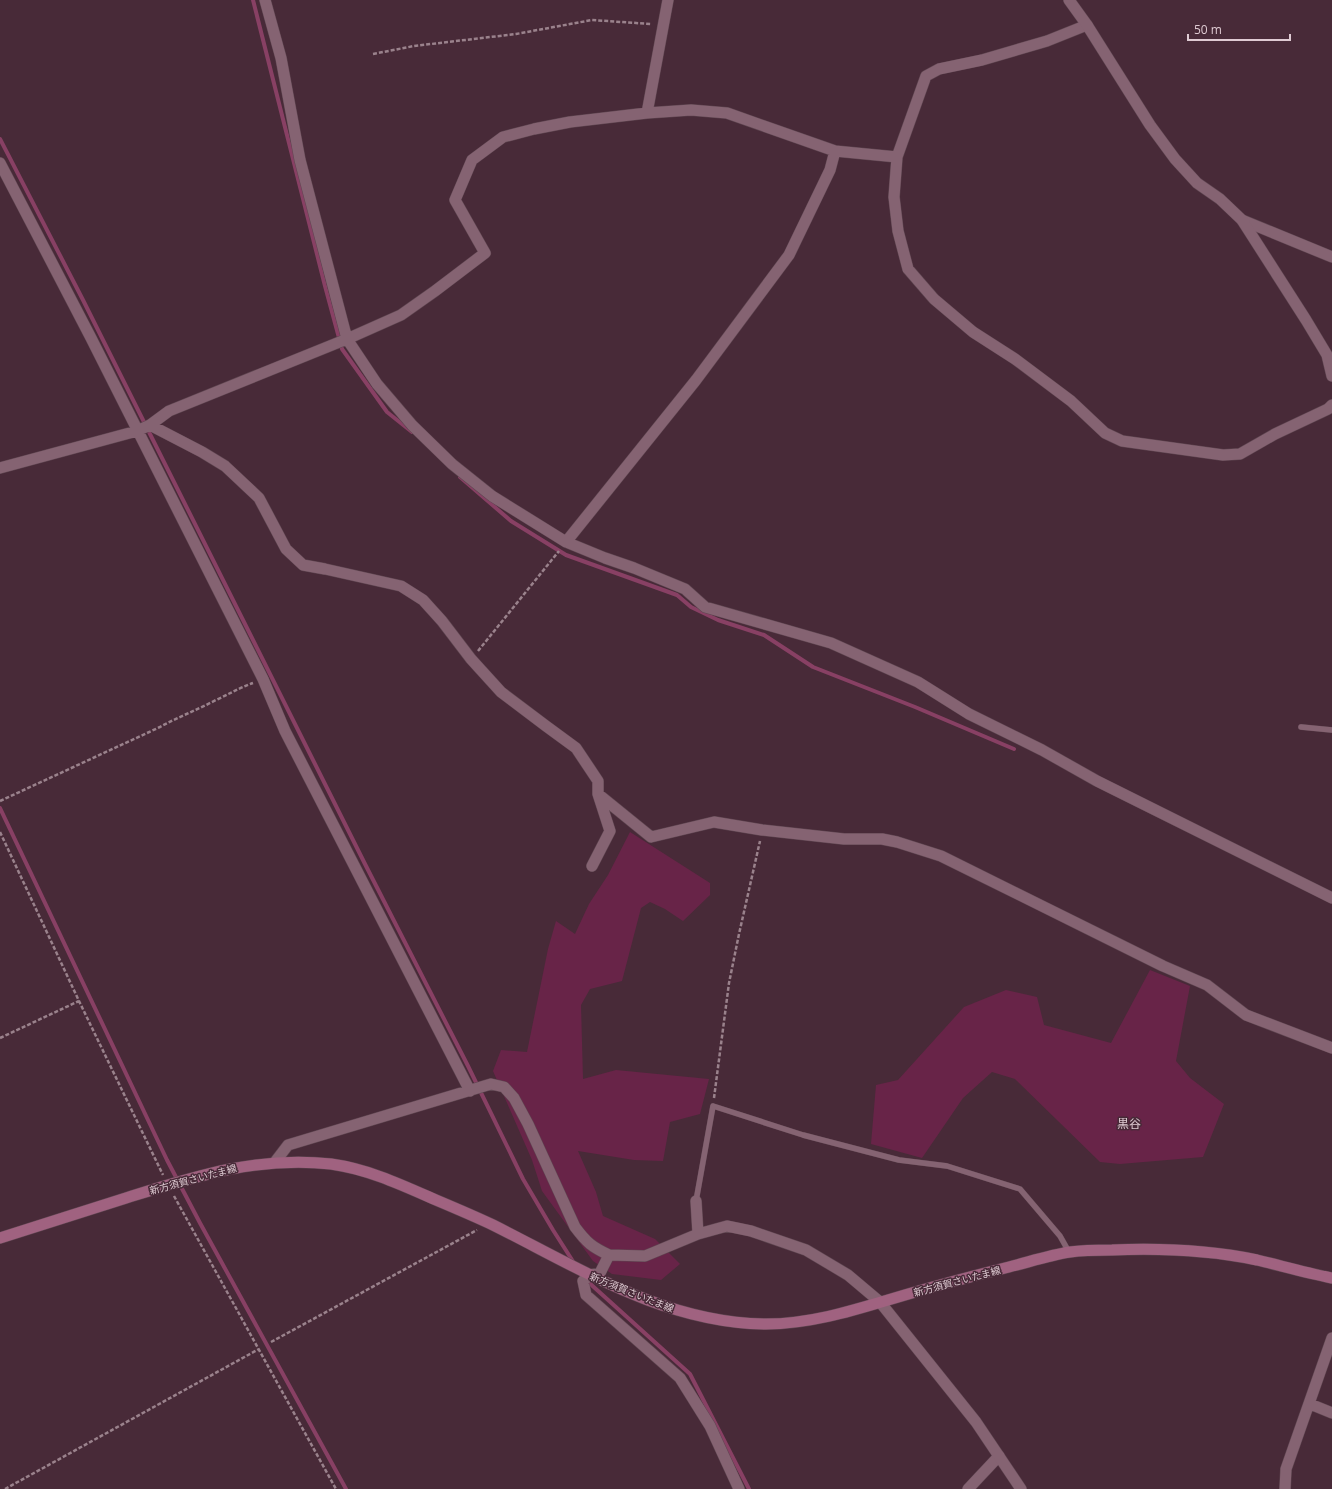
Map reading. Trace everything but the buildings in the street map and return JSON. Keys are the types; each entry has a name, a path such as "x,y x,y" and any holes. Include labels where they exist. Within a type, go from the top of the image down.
{"main road":[{"name":"新方須賀さいたま線","path":"0,1238 220,1170 275,1162 304,1162 359,1170 384,1177 490,1223 590,1275 660,1306 700,1317 732,1322 766,1324 801,1322 832,1316 952,1282 1070,1252 1144,1248 1194,1250 1255,1260 1332,1278"}],"street":[{"path":"265,0 281,58 300,160 348,339 382,389 412,425 452,464 492,496 566,542 685,589 705,607 830,643 918,682 969,714 1042,750 1097,781 1332,898"},
{"path":"647,113 668,0"},
{"path":"1069,0 1087,25 1150,125 1175,158 1197,183 1220,199 1242,220 1327,355 1332,376"},
{"path":"1087,25 1047,41 982,60 939,68 926,76 897,157 894,197 898,231 908,269 934,299 973,332 1015,360 1071,401 1105,433 1122,441 1223,455 1240,454 1275,434 1328,409 1332,405"},
{"path":"0,468 137,431 150,425 169,411 348,339 401,315 485,253 455,200 472,160 503,137 570,122 647,113 691,110 728,113 835,151 897,157"},
{"path":"566,542 696,380 789,255 830,170 835,151"},
{"path":"0,163 91,338 263,679 285,731 470,1091"},
{"path":"1242,220 1332,257"},
{"path":"150,425 202,452 225,466 259,498 286,549 303,565 401,586 423,600 442,621 471,659 501,692 576,748 598,781 598,794 610,831 592,866"},
{"path":"598,794 651,837 714,822 762,830 844,839 882,839 898,842 941,856 1163,966 1207,985 1246,1015 1332,1048"},
{"path":"275,1162 288,1145 491,1084 504,1087 514,1098 528,1124 576,1227 586,1242 594,1248 609,1255 645,1256 698,1234 727,1226 751,1231 806,1250 848,1275 880,1302 976,1422 1021,1489"},
{"path":"696,1202 698,1234"},
{"path":"609,1255 600,1272 590,1275 583,1282 586,1294 680,1378 710,1426 738,1489"},
{"path":"1285,1489 1286,1469 1332,1338"},
{"path":"1310,1404 1332,1413"},
{"path":"968,1489 999,1456"}],"lane":[{"path":"1300,728 1332,730"},
{"path":"696,1202 713,1106 803,1135 899,1160 947,1166 1020,1189 1060,1236 1070,1252"}],"path":[{"path":"373,54 414,46 516,34 592,20 664,25"},
{"path":"471,659 566,542"},
{"path":"0,801 160,728 173,719 216,700 235,689 263,679"},
{"path":"713,1106 729,984 762,830"},
{"path":"0,832 79,1001 168,1185 336,1489"},
{"path":"0,1038 79,1001"},
{"path":"271,1342 490,1223"},
{"path":"5,1489 259,1349"}],"shaded area":[{"path":"630,832 710,883 710,895 683,921 665,909 650,902 641,908 622,981 590,989 581,1005 583,1079 616,1070 709,1079 700,1114 670,1122 663,1161 634,1160 578,1151 596,1192 603,1216 655,1239 680,1264 661,1280 612,1274 593,1261 542,1191 532,1160 493,1071 501,1050 527,1052 548,949 556,921 575,934 589,904 608,875"},
{"path":"1150,970 1190,986 1176,1061 1190,1078 1224,1104 1203,1157 1120,1164 1100,1162 1015,1079 992,1072 963,1098 922,1158 871,1144 876,1085 898,1080 964,1007 1006,990 1037,997 1044,1025 1111,1043"}],"waterway":[{"path":"253,0 342,349 387,412 412,432"},
{"path":"0,139 83,300 365,864 468,1066 523,1179 574,1263"},
{"path":"460,477 511,521 566,555 677,595 691,607 718,620 764,635 813,667 915,707 1014,749"},
{"path":"0,808 167,1160 346,1489"},
{"path":"586,1280 690,1374 749,1489"}],"district":[{"name":"黒谷","path":"1129,1123"}]}
